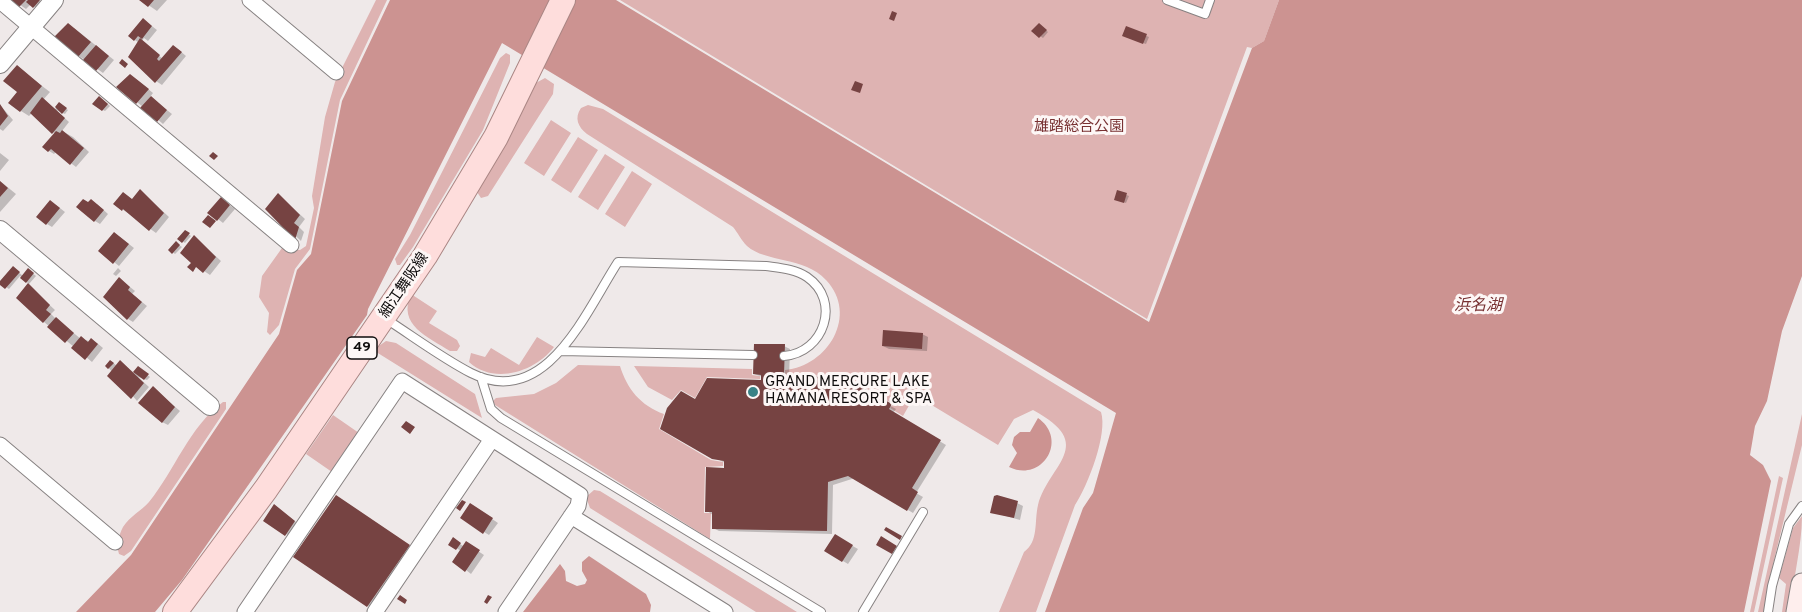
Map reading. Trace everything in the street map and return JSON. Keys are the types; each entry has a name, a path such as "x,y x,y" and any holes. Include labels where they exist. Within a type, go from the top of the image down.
{"main road":[{"name":"細江舞阪線","path":"176,612 225,547 425,256 474,175 530,70 563,0"},
{"path":"1797,612 1802,584"}],"street":[{"path":"0,64 54,0"},
{"path":"250,0 336,72"},
{"path":"0,1 291,245"},
{"path":"0,230 210,406"},
{"path":"245,612 402,381 576,491 581,501 506,612"},
{"path":"375,612 492,439"},
{"path":"0,445 115,542"},
{"path":"571,516 725,612"}],"lane":[{"path":"1167,0 1205,14 1210,0"},
{"path":"383,318 481,377 503,381 526,377 546,367 561,351 618,262 766,266 789,270 807,277 815,284 824,301 825,322 817,340 802,353 784,356"},
{"path":"561,351 753,355"},
{"path":"481,377 491,409 501,418 821,612"},
{"path":"1768,612 1772,586 1789,524 1802,506"},
{"path":"863,612 923,512"}],"green space":[{"path":"376,0 387,0 340,100 310,249 295,269 279,325 270,335 267,332 269,313 259,297 262,276 282,248 300,250 306,246 314,208 312,196 325,117 335,82"},
{"name":"雄踏総合公園","path":"620,0 1279,0 1264,41 1252,48 1247,47 1147,319"},
{"path":"506,53 510,55 510,63 483,130 413,247 400,265 397,265 395,259 410,235 500,58"},
{"path":"545,78 554,84 553,94 488,196 481,198 477,192 534,84"},
{"path":"588,105 603,109 1101,412 1102,433 1096,459 1075,505 1036,612 999,612 1024,552 1029,548 1034,537 1038,505 1064,455 1066,445 1063,434 1052,422 1033,410 1014,419 998,445 915,395 903,416 890,408 893,404 848,378 809,375 809,380 776,379 776,376 785,376 785,370 814,359 826,349 834,337 839,323 840,308 826,280 807,267 755,251 745,244 733,227 587,134 577,119 581,108"},
{"path":"551,120 571,133 544,176 524,163"},
{"path":"578,137 598,150 571,193 551,180"},
{"path":"605,154 625,167 598,210 578,197"},
{"path":"632,171 652,184 625,227 605,214"},
{"path":"411,294 437,311 429,323 457,340 460,346 457,351 450,351 433,341 411,322 408,305"},
{"path":"537,337 554,347 546,356 525,369 502,374 490,373 469,362 471,353 485,357 491,348 519,365"},
{"path":"386,341 396,343 475,394 482,418 373,350"},
{"path":"578,365 620,366 636,396 648,406 664,414 659,429 711,460 723,462 723,466 705,467 704,513 711,513 710,539 495,405 493,401 496,398 534,394 556,383"},
{"path":"634,366 752,369 752,375 760,376 760,379 707,377 695,398 681,390 672,400 648,387"},
{"path":"226,402 226,409 131,551 124,556 119,554 118,540 123,527 149,502 192,436 211,412"},
{"path":"1802,414 1802,445 1768,585 1764,612 1758,612"},
{"path":"333,415 359,433 332,472 306,454"},
{"path":"1779,476 1783,478 1754,612 1750,612"},
{"path":"594,490 600,491 797,612 756,612 590,508 586,497"},
{"path":"1802,516 1791,612 1782,612 1786,584 1779,578 1793,528"}],"water":[{"name":"浜名湖","path":"390,0 616,0 1149,322 1252,48 1264,41 1279,0 1802,0 1802,276 1782,331 1767,401 1755,426 1750,455 1763,465 1771,481 1744,612 1045,612 1083,508 1093,493 1116,413 502,43 367,315 182,580 155,612 76,612 131,555 279,334 297,270 311,254 342,101"},
{"path":"1038,418 1047,427 1051,437 1048,457 1032,469 1021,470 1009,467 1017,453 1012,445 1014,437 1020,432 1030,432"},
{"path":"589,556 646,594 651,605 650,612 523,612 560,564 565,571 566,581 577,586 585,584 587,580 582,571 582,562"}],"building":[{"path":"11,0 26,0 19,7"},
{"path":"40,0 33,8 26,2"},
{"path":"139,0 154,0 148,7"},
{"path":"892,11 897,13 894,21 889,19"},
{"path":"143,18 152,26 142,39 138,36 134,41 128,36"},
{"path":"68,23 91,42 78,57 54,37"},
{"path":"1039,23 1047,30 1039,38 1031,31"},
{"path":"1126,26 1147,34 1143,44 1122,36"},
{"path":"140,38 160,55 157,59 159,61 173,45 182,52 155,83 128,57"},
{"path":"96,45 109,56 96,71 83,60"},
{"path":"122,59 128,64 125,68 119,63"},
{"path":"17,65 42,86 20,112 8,103 17,92 3,81"},
{"path":"130,74 149,89 136,104 116,87"},
{"path":"855,81 863,84 860,93 851,90"},
{"path":"99,96 108,104 102,111 92,104"},
{"path":"151,96 167,110 157,122 140,108"},
{"path":"42,97 65,118 52,134 30,113"},
{"path":"59,102 67,108 62,114 55,107"},
{"path":"0,104 8,116 0,126"},
{"path":"62,130 84,148 70,165 51,149 48,152 42,147 56,131 60,133"},
{"path":"213,152 218,156 214,160 209,156"},
{"path":"0,181 8,188 0,197"},
{"path":"140,189 164,213 149,231 123,209 122,211 113,204 123,192 132,199"},
{"path":"1117,190 1127,193 1124,203 1114,200"},
{"path":"278,193 300,215 294,223 299,227 295,240 265,209"},
{"path":"221,197 230,205 217,221 207,213"},
{"path":"83,199 88,202 91,199 104,210 94,222 76,207"},
{"path":"50,200 60,208 46,225 36,217"},
{"path":"208,215 216,221 210,228 202,222"},
{"path":"185,230 190,233 182,243 177,239"},
{"path":"114,232 129,244 113,264 98,251"},
{"path":"194,235 216,257 203,273 196,267 193,272 187,267 191,263 180,253"},
{"path":"176,241 180,245 172,254 168,250"},
{"path":"13,266 20,272 5,289 0,285 0,281"},
{"path":"28,268 34,273 26,283 20,278"},
{"path":"119,277 130,287 128,290 142,302 127,320 103,297"},
{"path":"28,283 50,305 46,310 51,314 43,323 16,298"},
{"path":"56,317 74,333 65,343 47,327"},
{"path":"883,330 923,333 922,349 882,346"},
{"path":"81,336 88,342 91,338 98,344 85,360 71,348"},
{"path":"754,344 785,344 784,375 775,375 775,380 810,381 810,376 847,379 892,404 889,409 941,440 912,488 918,492 907,511 848,476 828,482 827,531 712,529 712,512 705,512 706,467 724,468 724,461 712,459 660,429 667,408 681,391 695,399 707,378 761,380 761,375 753,374"},
{"path":"110,360 114,363 108,369 105,366"},
{"path":"120,360 144,383 131,399 107,376"},
{"path":"138,366 149,374 144,380 133,372"},
{"path":"153,386 175,407 162,423 138,403"},
{"path":"406,421 415,427 410,434 401,427"},
{"path":"336,495 410,545 367,607 293,557"},
{"path":"994,496 1018,501 1014,518 990,513"},
{"path":"462,500 466,502 460,511 456,508"},
{"path":"470,503 493,518 483,534 460,518"},
{"path":"274,504 295,521 285,536 263,521"},
{"path":"886,527 902,536 900,540 884,530"},
{"path":"835,534 853,545 842,562 824,551"},
{"path":"881,536 897,546 892,554 876,545"},
{"path":"453,537 461,543 456,550 448,545"},
{"path":"466,541 480,550 465,572 452,562"},
{"path":"400,595 407,600 405,604 397,599"},
{"path":"488,595 492,597 487,604 484,602"}],"place":[{"name":"GRAND MERCURE LAKE HAMANA RESORT & SPA","path":"753,392"}]}
